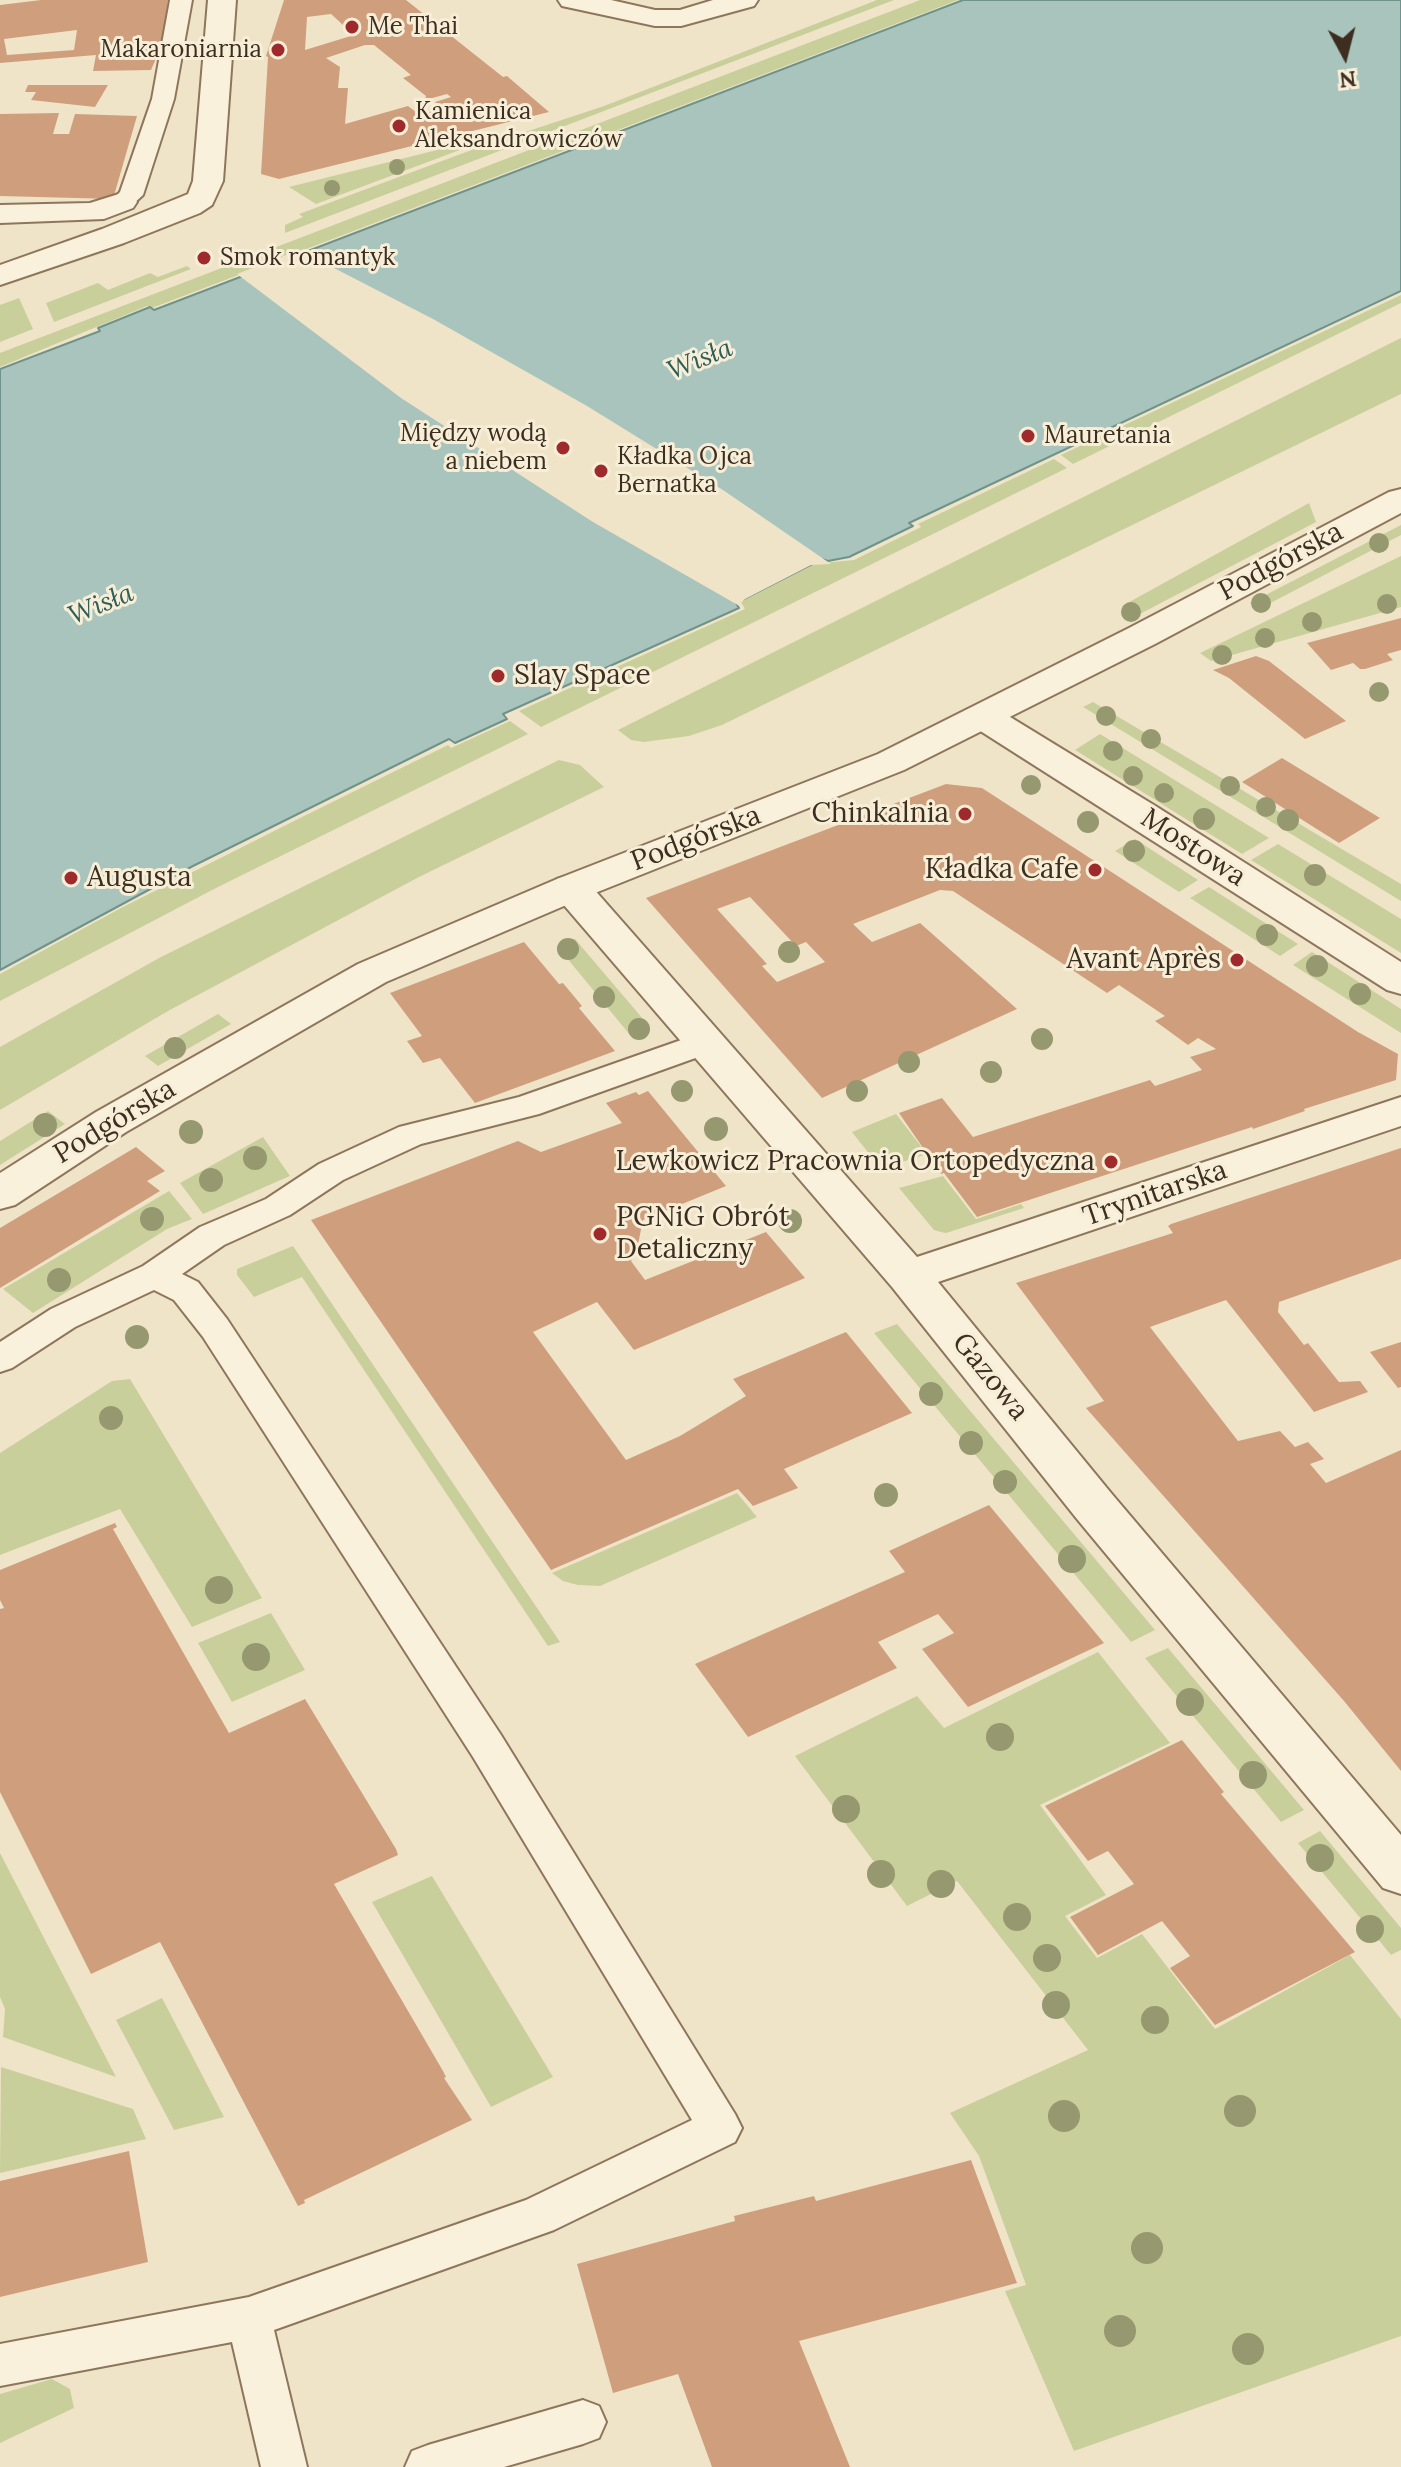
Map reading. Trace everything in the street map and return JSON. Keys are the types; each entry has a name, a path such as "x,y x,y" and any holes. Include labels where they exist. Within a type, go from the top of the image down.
{"street":[{"path":"0,276 189,207 201,199 208,181 222,0"},
{"path":"572,0 655,18 681,18 744,0"},
{"path":"0,214 93,212 122,202"},
{"name":"Podgórska","path":"0,1194 111,1122 372,973 571,888 891,762 984,717 1401,499"},
{"name":"Mostowa","path":"984,717 1401,981"},
{"name":"Gazowa","path":"571,888 908,1276 1094,1506 1401,1872"},
{"name":"Trynitarska","path":"908,1276 1401,1111"}],"lane":[{"path":"122,202 131,195 163,99 181,0"},
{"path":"0,1359 63,1318 155,1275 212,1236 278,1207 331,1172 411,1135 527,1106 704,1043"},
{"path":"0,2365 249,2318 538,2216 720,2128 487,1746 215,1328 186,1291 155,1275"},
{"path":"249,2318 284,2467"},
{"path":"428,2467 583,2422"}],"green space":[{"path":"877,0 894,0 285,233 285,225 303,217 299,214 477,148 604,106"},
{"path":"920,0 958,0 152,308 147,306 0,367 0,353"},
{"path":"505,133 316,204 289,187"},
{"path":"187,266 191,269 54,322 46,303 98,283 108,290 150,273 158,277"},
{"path":"1401,295 1401,303 1073,464 1061,455"},
{"path":"19,298 33,329 0,342 0,305"},
{"path":"1401,338 1401,394 722,725 689,736 644,742 631,740 618,730"},
{"path":"1054,459 1067,468 541,727 519,711 745,609 741,602 743,599 812,564 854,560 921,527 918,524"},
{"path":"1309,503 1316,522 1136,616 1122,606"},
{"path":"1401,525 1401,535 1259,609 1250,603"},
{"path":"1401,556 1401,607 1211,661 1200,653"},
{"path":"1093,702 1401,884 1401,901 1083,707"},
{"path":"510,721 528,734 218,887 0,1001 0,974 121,908 304,816 448,745 451,748"},
{"path":"1100,734 1269,838 1242,854 1075,750"},
{"path":"559,760 580,765 604,787 419,877 168,1011 0,1110 0,1047 161,957"},
{"path":"1135,839 1198,880 1179,892 1115,851"},
{"path":"1278,844 1401,919 1401,953 1251,860"},
{"path":"1209,887 1298,944 1280,956 1190,898"},
{"path":"575,939 649,1026 630,1035 557,946"},
{"path":"1312,952 1401,1009 1401,1033 1293,965"},
{"path":"218,1014 231,1024 158,1066 145,1056"},
{"path":"48,1111 65,1124 0,1165 0,1141"},
{"path":"896,1114 927,1154 881,1169 852,1132"},
{"path":"263,1137 290,1176 203,1214 180,1183"},
{"path":"943,1176 976,1219 1021,1204 1024,1208 946,1233 934,1230 899,1188"},
{"path":"169,1191 192,1219 167,1229 33,1313 3,1289"},
{"path":"293,1246 560,1642 548,1646 302,1277 254,1297 237,1275 237,1269"},
{"path":"897,1324 1155,1630 1131,1642 874,1333"},
{"path":"130,1379 262,1598 192,1627 120,1509 0,1555 0,1453 112,1381"},
{"path":"737,1493 757,1517 600,1586 563,1581 552,1573"},
{"path":"271,1613 305,1670 232,1702 198,1643"},
{"path":"1168,1648 1304,1810 1281,1822 1145,1658"},
{"path":"1098,1652 1170,1743 1040,1805 1106,1895 1065,1916 1097,1958 1142,1934 1215,2029 1350,1955 1401,2019 1401,2336 1074,2451 1005,2291 1026,2285 979,2156 950,2113 1088,2050 957,1881 907,1906 795,1756 917,1696 944,1728"},
{"path":"1320,1831 1401,1928 1401,1950 1391,1955 1298,1843"},
{"path":"0,1853 116,2077 3,2037 5,2009 0,1997"},
{"path":"432,1876 553,2077 491,2107 372,1902"},
{"path":"162,1998 224,2117 174,2130 116,2020"},
{"path":"1,2067 133,2109 146,2139 0,2173"},
{"path":"52,2379 70,2389 74,2408 0,2443 0,2394"}],"water":[{"name":"Wisła","path":"963,0 1401,0 1401,291 909,523 913,526 849,557 828,561 822,559 736,603 739,608 503,714 507,719 455,743 449,739 193,866 0,970 0,369 100,331 98,328 150,307 154,310"}],"pier":[{"name":"Kładka Ojca Bernatka","path":"299,250 433,319 587,406 723,490 831,564 811,565 745,599 741,603 743,608 593,522 401,398 237,274"}],"building":[{"path":"41,0 168,0 161,47 151,70 93,71 96,55 0,63 0,5","holes":["77,30 74,50 7,55 4,39"]},
{"path":"284,0 406,0 503,77 507,76 549,112 279,179 261,174 266,56","holes":["331,14 354,35 305,50 307,17","374,45 411,75 403,78 426,96 425,100 447,94 451,97 435,102 442,108 420,115 408,106 345,124 348,88 338,88 340,67 326,58"]},
{"path":"28,85 108,85 95,107 31,100 36,92 25,92"},
{"path":"59,113 53,134 69,134 75,114 137,116 113,199 0,196 0,114"},
{"path":"1401,618 1401,650 1387,654 1393,660 1365,669 1353,663 1331,670 1307,643"},
{"path":"1256,656 1269,661 1346,721 1305,739 1229,678 1213,670"},
{"path":"1282,758 1380,818 1339,843 1242,782"},
{"path":"946,784 982,788 1358,1032 1398,1054 1396,1080 977,1217 944,1173 941,1174 899,1113 942,1098 973,1137 1150,1080 1155,1086 1202,1070 1190,1057 1216,1049 1198,1038 1188,1045 1155,1021 1165,1016 1119,985 1107,993 953,891 940,890 853,924 872,942 920,923 1017,1009 822,1098 646,898","holes":["750,897 796,946 806,942 825,962 777,982 762,966 767,964 717,909"]},
{"path":"524,942 559,984 563,983 582,1006 579,1008 615,1051 475,1103 440,1058 423,1063 407,1041 422,1036 390,993"},
{"path":"648,1091 726,1186 643,1220 636,1254 631,1261 645,1280 766,1232 805,1278 634,1350 597,1302 533,1332 626,1460 680,1436 746,1396 733,1379 846,1332 912,1413 784,1469 798,1488 753,1506 738,1489 551,1570 311,1220 518,1141 541,1152 622,1123 606,1103"},
{"path":"136,1147 165,1171 147,1181 160,1191 0,1288 0,1228"},
{"path":"1401,1148 1401,1259 1279,1302 1278,1312 1339,1382 1360,1381 1368,1392 1314,1412 1226,1300 1150,1327 1238,1441 1280,1431 1295,1447 1308,1442 1324,1459 1310,1464 1326,1483 1401,1450 1401,1771 1344,1701 1086,1408 1104,1401 1016,1283 1173,1233 1168,1226 1171,1224"},
{"path":"1401,1342 1401,1387 1398,1388 1370,1352"},
{"path":"989,1505 1104,1643 968,1707 922,1649 954,1633 938,1614 878,1642 897,1668 748,1737 695,1664 905,1572 889,1551"},
{"path":"115,1523 117,1527 113,1529 229,1733 305,1699 396,1849 398,1855 334,1884 443,2071 444,2078 472,2120 304,2200 305,2203 298,2206 160,1942 91,1974 0,1792 0,1609 4,1608 0,1600 0,1570"},
{"path":"1182,1740 1224,1792 1221,1794 1355,1952 1215,2025 1170,1968 1190,1956 1162,1921 1098,1955 1070,1917 1134,1884 1108,1851 1088,1861 1045,1806"},
{"path":"129,2151 148,2262 0,2297 0,2181"},
{"path":"971,2160 1017,2283 799,2341 850,2467 712,2467 678,2374 613,2393 577,2264 735,2221 734,2216 814,2196 816,2201"}],"place":[{"name":"Me Thai","path":"352,27"},
{"name":"Makaroniarnia","path":"278,50"},
{"name":"Kamienica Aleksandrowiczów","path":"399,126"},
{"name":"Smok romantyk","path":"204,258"},
{"name":"Mauretania","path":"1028,436"},
{"name":"Między wodą a niebem","path":"563,448"},
{"name":"Kładka Ojca Bernatka","path":"601,471"},
{"name":"Slay Space","path":"498,676"},
{"name":"Chinkalnia","path":"965,814"},
{"name":"Kładka Cafe","path":"1095,870"},
{"name":"Augusta","path":"71,878"},
{"name":"Avant Après","path":"1237,960"},
{"name":"Lewkowicz Pracownia Ortopedyczna","path":"1111,1162"},
{"name":"PGNiG Obrót Detaliczny","path":"600,1234"}]}
